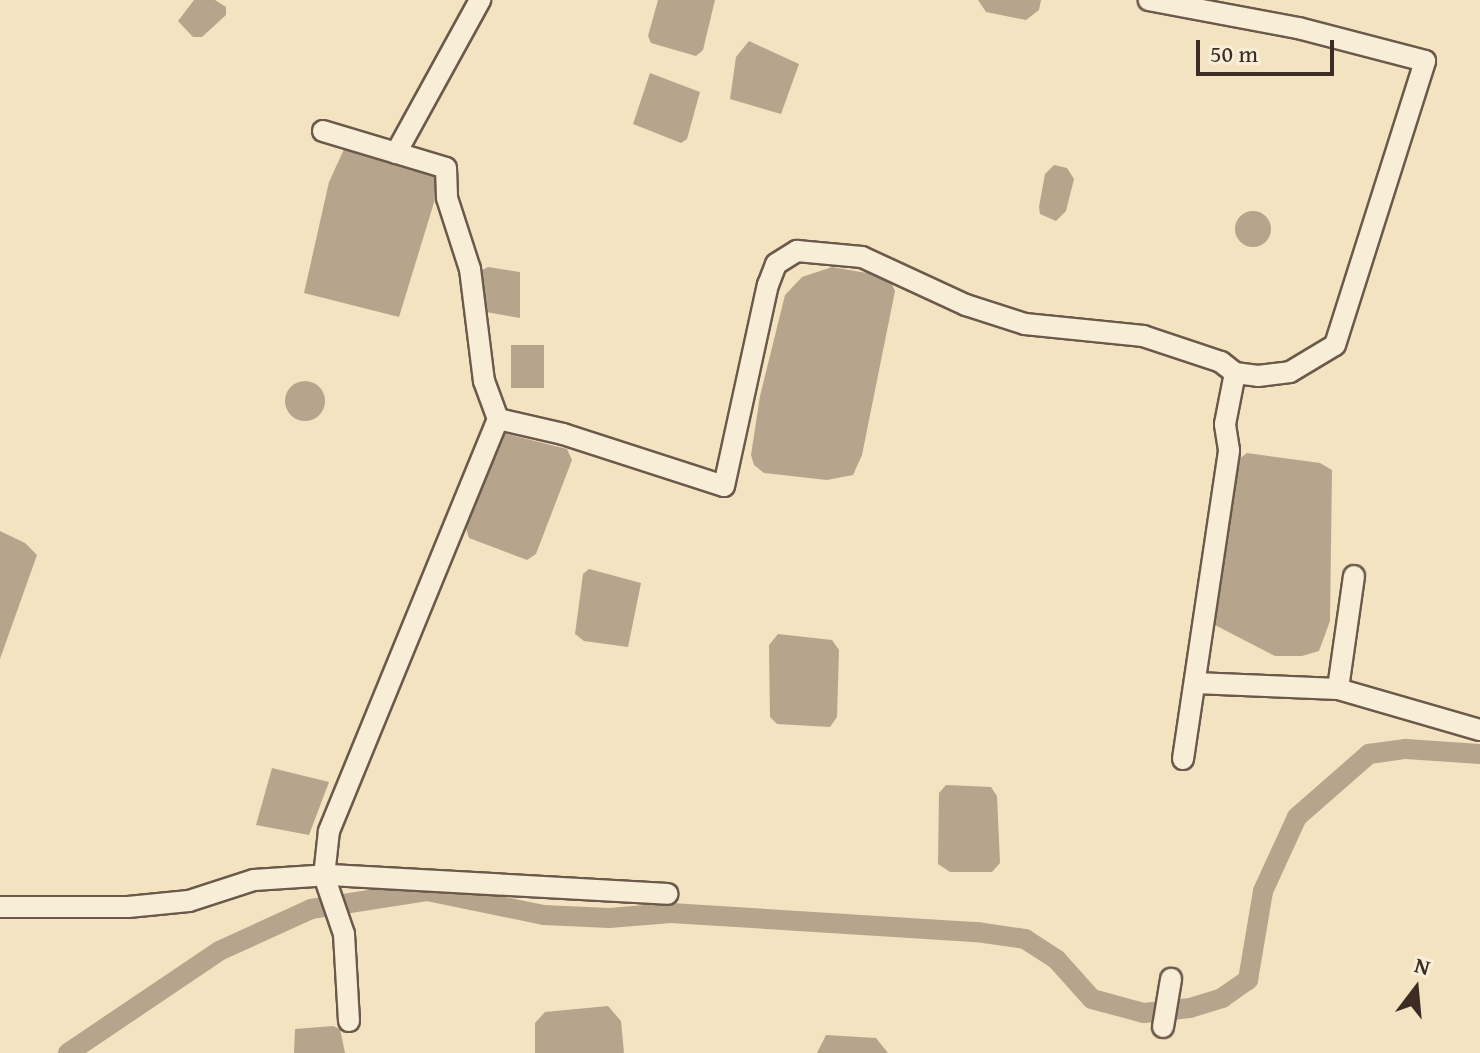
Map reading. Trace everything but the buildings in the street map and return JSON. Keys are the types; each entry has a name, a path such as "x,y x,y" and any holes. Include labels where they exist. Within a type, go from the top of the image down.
{"street":[{"path":"396,153 480,0"},
{"path":"498,419 563,434 724,486 768,285 776,264 797,251 862,257 966,305 1025,324 1143,336 1221,362 1235,373 1258,376 1290,372 1335,345 1425,61 1298,28 1149,0"},
{"path":"323,131 446,168 447,198 470,269 484,381 498,419 337,804 326,883 340,920 349,1021"},
{"path":"1183,759 1229,450 1225,424 1235,373"},
{"path":"1338,689 1354,576"},
{"path":"1195,683 1338,689 1480,730"},
{"path":"0,907 128,907 189,901 254,880 667,894"},
{"path":"1163,1027 1171,979"}],"shaded area":[{"path":"194,0 215,0 226,7 226,15 202,37 193,37 178,21"},
{"path":"658,0 715,0 703,50 696,56 651,43 648,36"},
{"path":"978,0 1041,0 1039,10 1026,20 986,12"},
{"path":"749,41 799,64 781,114 730,99 736,57"},
{"path":"650,73 700,92 687,139 681,143 633,124"},
{"path":"345,147 437,177 440,183 399,317 304,293 329,182"},
{"path":"1054,165 1067,168 1074,179 1066,211 1056,221 1040,214 1039,207 1045,174"},
{"path":"1253,211 1266,216 1271,229 1266,242 1253,247 1240,242 1235,229 1240,216"},
{"path":"488,267 520,272 520,318 486,312 482,270"},
{"path":"832,267 867,273 891,282 895,291 862,455 853,475 827,480 764,473 754,465 751,455 760,396 785,295 802,277"},
{"path":"511,345 544,345 544,388 511,388"},
{"path":"305,381 319,387 325,401 319,415 305,421 291,415 285,401 291,387"},
{"path":"503,433 567,449 572,460 536,554 527,560 469,538 466,528"},
{"path":"1247,453 1320,463 1332,470 1330,621 1319,651 1302,656 1275,656 1211,623 1235,462"},
{"path":"0,531 25,543 37,555 0,659"},
{"path":"589,569 641,583 628,647 584,641 575,634 583,574"},
{"path":"778,634 832,640 839,650 837,717 830,727 777,724 770,717 769,645"},
{"path":"272,768 329,782 309,835 256,825"},
{"path":"946,785 991,787 997,796 1000,863 992,872 950,872 938,864 939,793"},
{"path":"608,1006 621,1021 624,1053 535,1053 535,1023 545,1012"},
{"path":"333,1026 340,1029 345,1053 294,1053 295,1029"},
{"path":"826,1035 876,1038 888,1053 817,1053"}],"waterway":[{"path":"68,1053 219,951 311,909 427,891 544,915 609,918 671,913 977,932 1025,939 1057,960 1092,999 1144,1013 1190,1008 1222,998 1248,980 1263,891 1297,817 1369,754 1406,749 1480,754"}]}
